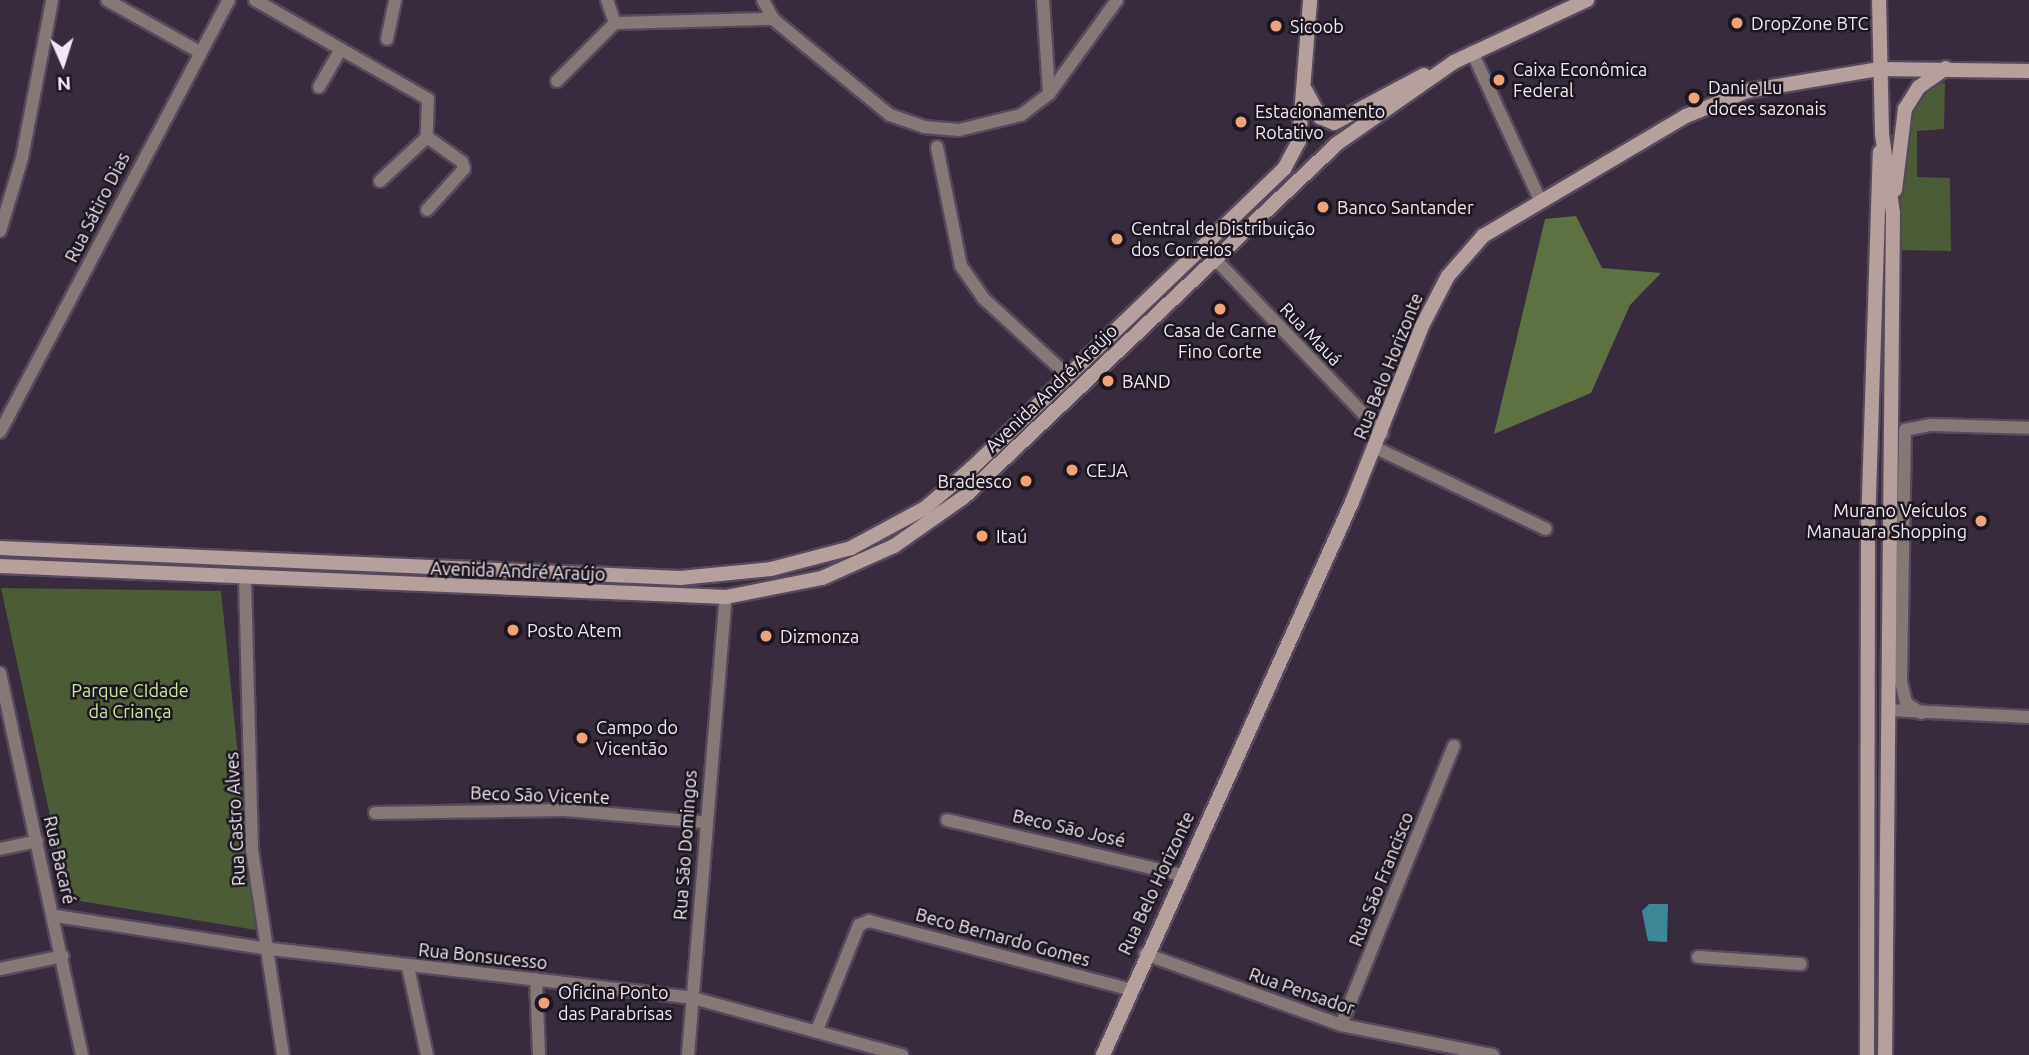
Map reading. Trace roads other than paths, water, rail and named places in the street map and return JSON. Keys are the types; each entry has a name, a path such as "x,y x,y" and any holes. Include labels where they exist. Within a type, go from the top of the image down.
{"main road":[{"path":"1310,0 1306,90 1313,109 1334,123 1454,62"},
{"name":"Avenida André Araújo","path":"0,566 245,579 726,597 822,578 927,526 1338,143 1454,62 1587,0"},
{"path":"1879,0 1878,69 1882,134 1893,213"},
{"path":"1885,1055 1893,213 1905,108 1920,87 1947,67"},
{"name":"Rua Belo Horizonte","path":"1103,1055 1128,989 1376,448 1447,276 1483,236 1539,198 1716,101 1878,69 1947,67 2029,71"},
{"name":"Avenida André Araújo","path":"0,548 680,578 760,571 851,548 925,508 1284,169 1299,141 1306,90"},
{"path":"1867,1055 1868,528 1875,189 1882,134"},
{"path":"1889,587 1903,569"},
{"path":"1889,633 1901,649"}],"street":[{"path":"0,231 22,158 52,0"},
{"path":"107,0 198,51"},
{"name":"Rua Sátiro Dias","path":"0,432 198,51 229,0"},
{"path":"255,0 428,99 427,137 380,181"},
{"path":"387,39 394,0"},
{"path":"607,0 615,23"},
{"path":"763,0 774,19 890,115 924,127 989,126 1021,115 1049,94 1117,0"},
{"path":"1043,0 1049,94"},
{"path":"557,81 615,23 774,19"},
{"path":"319,87 341,49"},
{"path":"1472,52 1539,198"},
{"path":"427,137 462,162 464,169 427,211"},
{"path":"937,147 961,266 983,298 1066,374"},
{"name":"Rua Mauá","path":"1214,258 1382,433"},
{"path":"1921,713 1903,695 1901,649 1904,432 1930,425 2029,428"},
{"path":"1376,448 1546,529"},
{"name":"Rua Castro Alves","path":"245,579 252,850 262,948 283,1055"},
{"name":"Rua São Domingos","path":"688,1055 703,822 726,597"},
{"name":"Rua Bacaré","path":"0,673 56,916 82,1055"},
{"path":"1889,710 2029,717"},
{"path":"0,732 14,729"},
{"name":"Rua São Francisco","path":"1341,1025 1454,746"},
{"name":"Beco São Vicente","path":"375,813 565,810 703,822"},
{"name":"Beco São José","path":"947,820 1182,874"},
{"path":"0,849 37,841"},
{"name":"Rua Bonsucesso","path":"56,916 262,948 408,967 693,998 817,1030 883,1052 902,1055"},
{"name":"Beco Bernardo Gomes","path":"817,1030 859,925 869,921 1128,989"},
{"name":"Rua Pensador","path":"1145,954 1341,1025 1493,1055"},
{"path":"0,969 63,956"},
{"path":"1698,957 1801,964"},
{"path":"408,967 427,1055"},
{"path":"536,979 539,1055"}],"water":[{"path":"1649,904 1668,904 1667,942 1648,941 1642,911"}],"place":[{"name":"DropZone BTC","path":"1737,23"},
{"name":"Sicoob","path":"1276,26"},
{"name":"Caixa Econômica Federal","path":"1499,80"},
{"name":"Dani e Lu doces sazonais","path":"1694,98"},
{"name":"Estacionamento Rotativo","path":"1241,122"},
{"name":"Banco Santander","path":"1323,207"},
{"name":"Central de Distribuição dos Correios","path":"1117,239"},
{"name":"Casa de Carne Fino Corte","path":"1220,309"},
{"name":"BAND","path":"1108,381"},
{"name":"CEJA","path":"1072,470"},
{"name":"Bradesco","path":"1026,481"},
{"name":"Murano Veículos Manauara Shopping","path":"1981,521"},
{"name":"Itaú","path":"982,536"},
{"name":"Posto Atem","path":"513,630"},
{"name":"Dizmonza","path":"766,636"},
{"name":"Campo do Vicentão","path":"582,738"},
{"name":"Oficina Ponto das Parabrisas","path":"544,1003"}],"park label":[{"name":"Parque CIdade da Criança","path":"130,701"}]}
